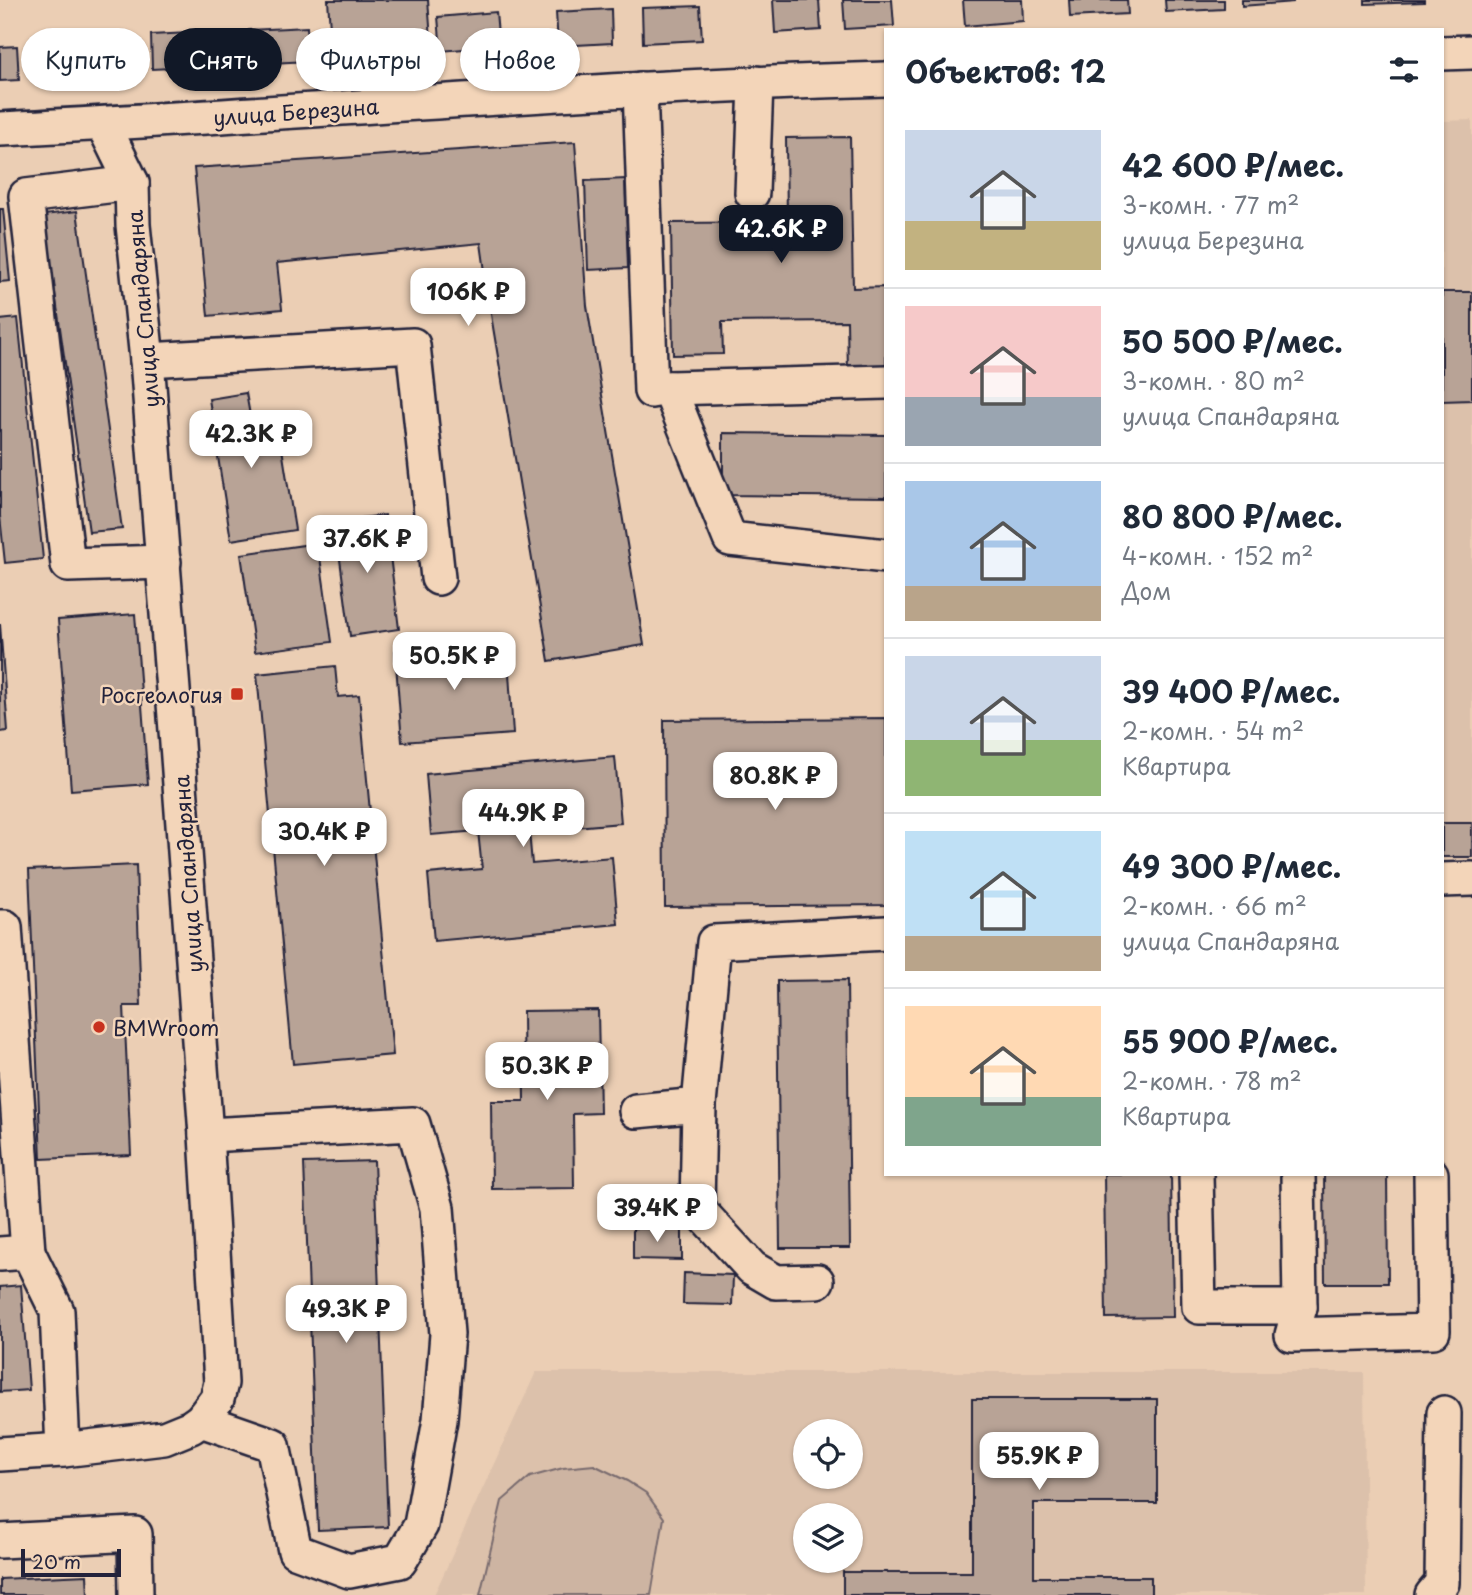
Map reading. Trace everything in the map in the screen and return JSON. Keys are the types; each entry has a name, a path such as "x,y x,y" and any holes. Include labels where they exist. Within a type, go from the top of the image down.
{"street":[{"path":"1444,53 1472,52"},
{"name":"улица Березина","path":"0,129 640,89 884,79"},
{"path":"752,193 756,83"},
{"path":"640,89 651,391 668,387 884,382"},
{"name":"улица Спандаряна","path":"103,124 132,183 133,225 164,562 206,1135 221,1383 217,1399 201,1420"},
{"path":"132,183 26,196 68,565 164,562"},
{"path":"147,360 413,345 438,578"},
{"path":"668,387 730,539 884,556"},
{"path":"1444,880 1472,879"},
{"path":"0,927 5,927 14,1253 57,1311 63,1450"},
{"path":"817,1281 776,1282 752,1268 697,1208 699,1105 714,942 884,933"},
{"path":"636,1111 699,1105"},
{"path":"0,1454 63,1450 164,1438 201,1420 273,1445 295,1551 349,1571 400,1561 421,1525 440,1420 447,1334 437,1208 413,1124 206,1135"},
{"path":"1196,1176 1199,1307 1300,1307"},
{"path":"1298,1176 1300,1307 1292,1335 1433,1331 1431,1176"},
{"path":"1432,1595 1442,1583 1444,1413"},
{"path":"0,1541 135,1534 136,1595"}],"shaded area":[{"path":"1472,120 1472,823 1444,823 1444,121"},
{"path":"536,1372 1364,1372 1366,1595 434,1595"},
{"path":"594,1465 646,1493 664,1518 651,1595 480,1595 502,1501 530,1477 563,1468"}],"building":[{"path":"328,0 428,0 430,28 330,28"},
{"path":"773,0 819,0 821,30 775,33"},
{"path":"843,0 892,0 894,26 845,29"},
{"path":"963,0 1022,0 1023,21 965,26"},
{"path":"1069,0 1127,0 1128,14 1070,17"},
{"path":"1165,0 1224,0 1224,9 1166,12"},
{"path":"1242,0 1293,0 1293,2 1242,6"},
{"path":"1365,0 1424,0 1424,2 1365,4"},
{"path":"700,6 702,40 643,43 642,8"},
{"path":"611,9 612,43 580,45 580,28 557,28 556,12"},
{"path":"496,12 497,28 460,28 460,49 446,51 446,28 439,28 438,17"},
{"path":"307,27 296,28 296,62 282,62 282,28"},
{"path":"164,34 164,68 152,69 151,35"},
{"path":"17,46 19,80 0,81 0,47"},
{"path":"850,137 853,288 884,287 884,373 848,374 847,321 722,322 723,354 673,355 671,223 787,222 786,138"},
{"path":"575,142 587,306 644,645 549,661 481,243 277,263 282,309 208,316 194,168"},
{"path":"625,179 628,268 588,270 585,181"},
{"path":"0,209 3,209 10,281 0,282"},
{"path":"77,211 122,529 89,532 44,215"},
{"path":"1444,292 1472,292 1472,400 1444,401"},
{"path":"18,318 43,559 5,563 0,516 0,320"},
{"path":"246,393 251,421 277,417 295,530 231,540 209,399"},
{"path":"723,433 884,435 884,497 723,495"},
{"path":"385,515 399,629 350,636 335,521"},
{"path":"318,543 332,642 255,652 241,554"},
{"path":"135,614 148,784 71,790 58,620"},
{"path":"0,624 8,731 0,732"},
{"path":"507,643 513,734 402,742 395,651"},
{"path":"335,666 338,697 359,695 393,1055 293,1064 257,674"},
{"path":"884,718 884,905 665,907 664,720"},
{"path":"615,757 621,823 529,831 532,864 612,857 618,924 434,941 428,874 482,869 478,831 431,835 426,774"},
{"path":"1444,823 1472,823 1472,857 1444,857"},
{"path":"136,865 141,1006 124,1006 131,1155 41,1159 29,870"},
{"path":"847,980 850,1248 780,1248 777,981"},
{"path":"598,1010 600,1113 573,1114 574,1188 492,1189 491,1101 524,1101 523,1011"},
{"path":"374,1161 388,1527 318,1530 304,1163"},
{"path":"1104,1176 1171,1176 1173,1317 1106,1318"},
{"path":"1324,1176 1387,1176 1388,1283 1325,1283"},
{"path":"633,1228 682,1229 682,1260 633,1259"},
{"path":"684,1273 733,1275 732,1305 683,1304"},
{"path":"21,1285 29,1390 0,1392 0,1287"},
{"path":"972,1399 1157,1399 1157,1503 1034,1503 1034,1577 1151,1577 1151,1595 843,1595 843,1573 972,1572"},
{"path":"87,1575 88,1595 0,1595 0,1579"}],"place":[{"name":"Росгеология","path":"237,694"},
{"name":"BMWroom","path":"99,1027"}]}
